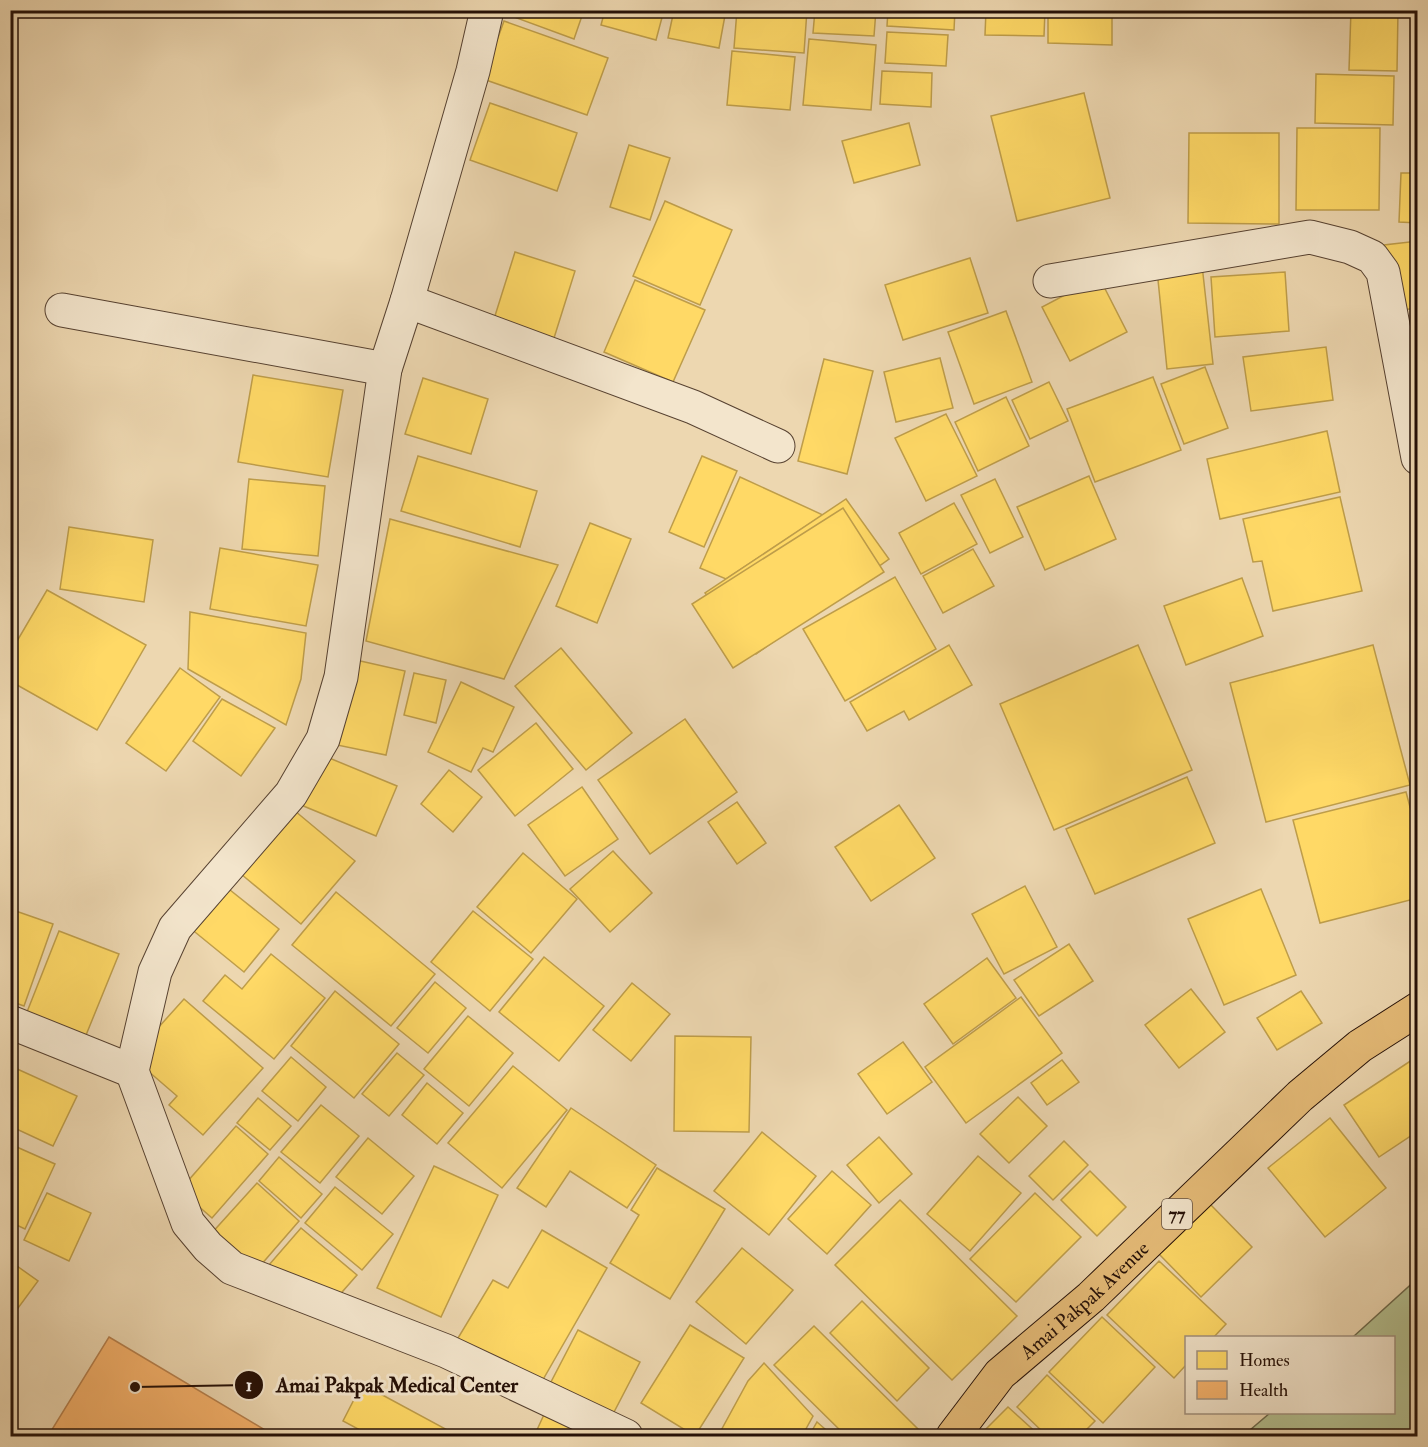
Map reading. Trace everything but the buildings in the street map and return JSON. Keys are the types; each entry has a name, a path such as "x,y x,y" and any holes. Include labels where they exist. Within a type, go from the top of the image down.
{"highway":[{"name":"Amai Pakpak Avenue","path":"953,1437 1000,1374 1091,1297 1300,1096 1360,1046 1418,1009"}],"street":[{"path":"487,10 473,70 407,301 385,369 341,677 323,739 291,794 175,928 155,972 132,1071 188,1223 208,1247 232,1268 446,1351 626,1437"},
{"path":"1050,281 1310,237 1350,247 1372,257 1383,272 1418,458"},
{"path":"407,301 693,406 778,446"},
{"path":"62,309 385,369"},
{"path":"10,1022 132,1071"}],"green space":[{"path":"1417,1279 1417,1436 1243,1436 1269,1414 1395,1414 1395,1336 1354,1336"}],"place":[{"name":"Amai Pakpak Medical Center","path":"135,1387"}]}
